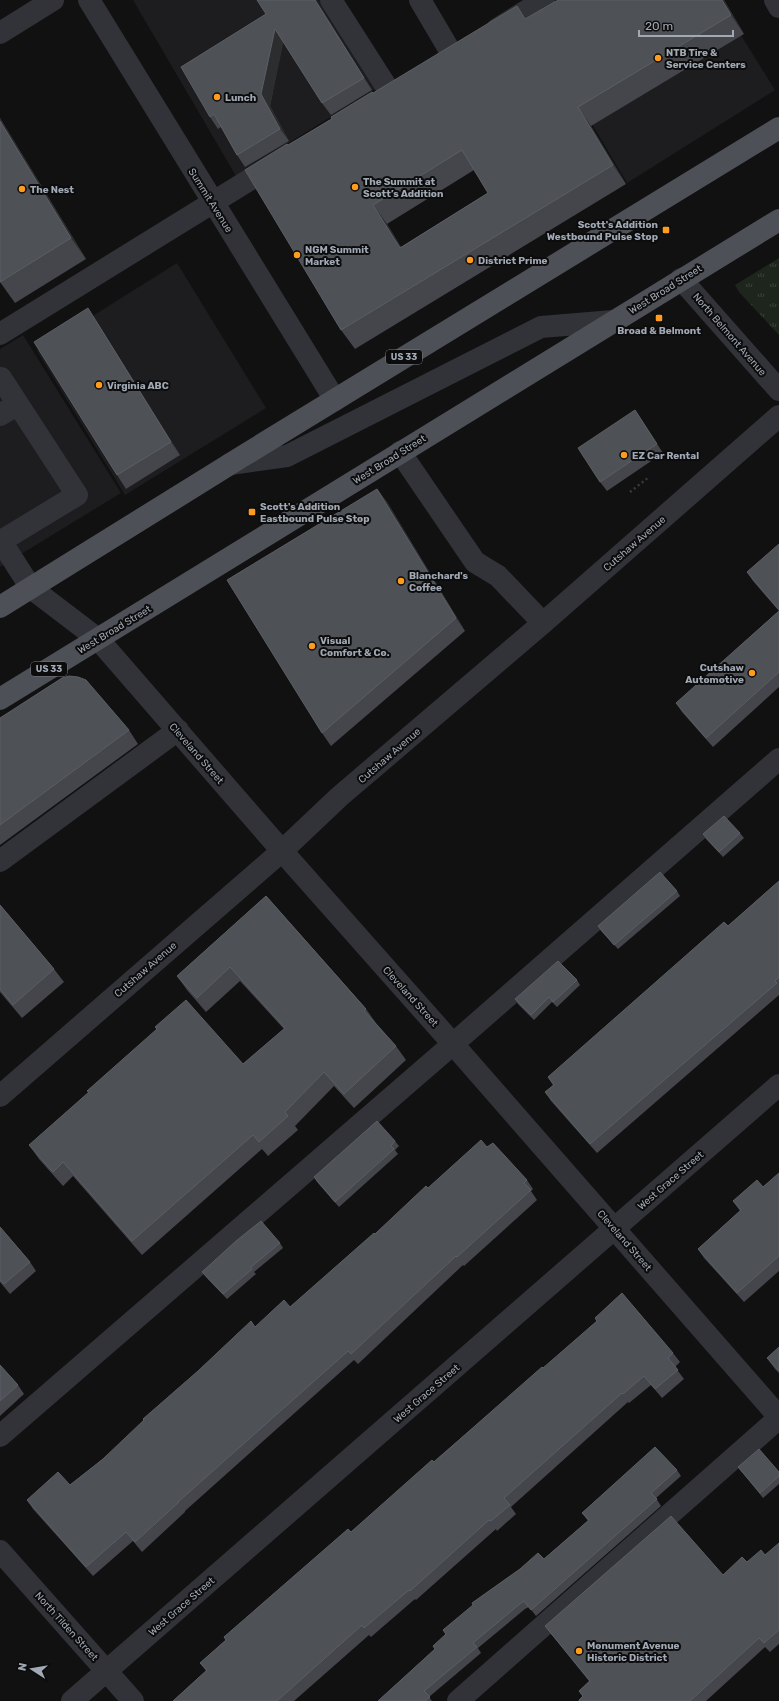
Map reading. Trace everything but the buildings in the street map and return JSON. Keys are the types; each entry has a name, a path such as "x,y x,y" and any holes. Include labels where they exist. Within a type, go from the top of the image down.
{"main road":[{"name":"US 33","path":"0,607 230,464 779,128"},
{"name":"West Broad Street","path":"0,699 779,220"}],"street":[{"path":"0,33 53,0"},
{"name":"Summit Avenue","path":"89,0 335,400"},
{"path":"331,0 391,94"},
{"path":"420,0 453,56"},
{"path":"434,67 544,0"},
{"path":"775,0 779,7"},
{"path":"371,106 409,82"},
{"path":"0,334 291,154"},
{"name":"North Belmont Avenue","path":"681,279 779,390"},
{"path":"230,464 287,456 541,327 613,321"},
{"path":"0,379 2,378 9,410 77,495 1,541 31,588"},
{"name":"Cutshaw Avenue","path":"0,1096 282,851 339,797 543,623 779,416"},
{"path":"400,452 475,562 498,576 543,623"},
{"name":"Cleveland Street","path":"31,588 98,639 282,851 615,1228 779,1418"},
{"path":"0,861 178,730"},
{"path":"0,1436 453,1044 779,759"},
{"name":"West Grace Street","path":"72,1701 779,1085"},
{"path":"458,1701 779,1418"},
{"name":"North Tilden Street","path":"0,1551 133,1701"}],"path":[{"path":"630,492 649,477"}],"shaded area":[{"path":"133,0 321,0 377,88 236,176"},
{"path":"719,0 775,90 627,183 531,21"},
{"path":"177,263 266,408 125,495 37,351"},
{"path":"23,335 121,493 0,567 0,349"}],"green space":[{"path":"779,258 779,335 739,292 735,285"}],"place":[{"name":"NTB Tire & Service Centers","path":"658,58"},
{"name":"Lunch","path":"217,97"},
{"name":"The Summit at Scott’s Addition","path":"355,187"},
{"name":"The Nest","path":"22,189"},
{"name":"Scott's Addition Westbound Pulse Stop","path":"666,230"},
{"name":"NGM Summit Market","path":"297,255"},
{"name":"District Prime","path":"470,260"},
{"name":"Broad & Belmont","path":"659,318"},
{"name":"Virginia ABC","path":"99,385"},
{"name":"EZ Car Rental","path":"624,455"},
{"name":"Scott's Addition Eastbound Pulse Stop","path":"252,512"},
{"name":"Blanchard's Coffee","path":"401,581"},
{"name":"Visual Comfort & Co.","path":"312,646"},
{"name":"Cutshaw Automotive","path":"752,673"},
{"name":"Monument Avenue Historic District","path":"579,1651"}]}
